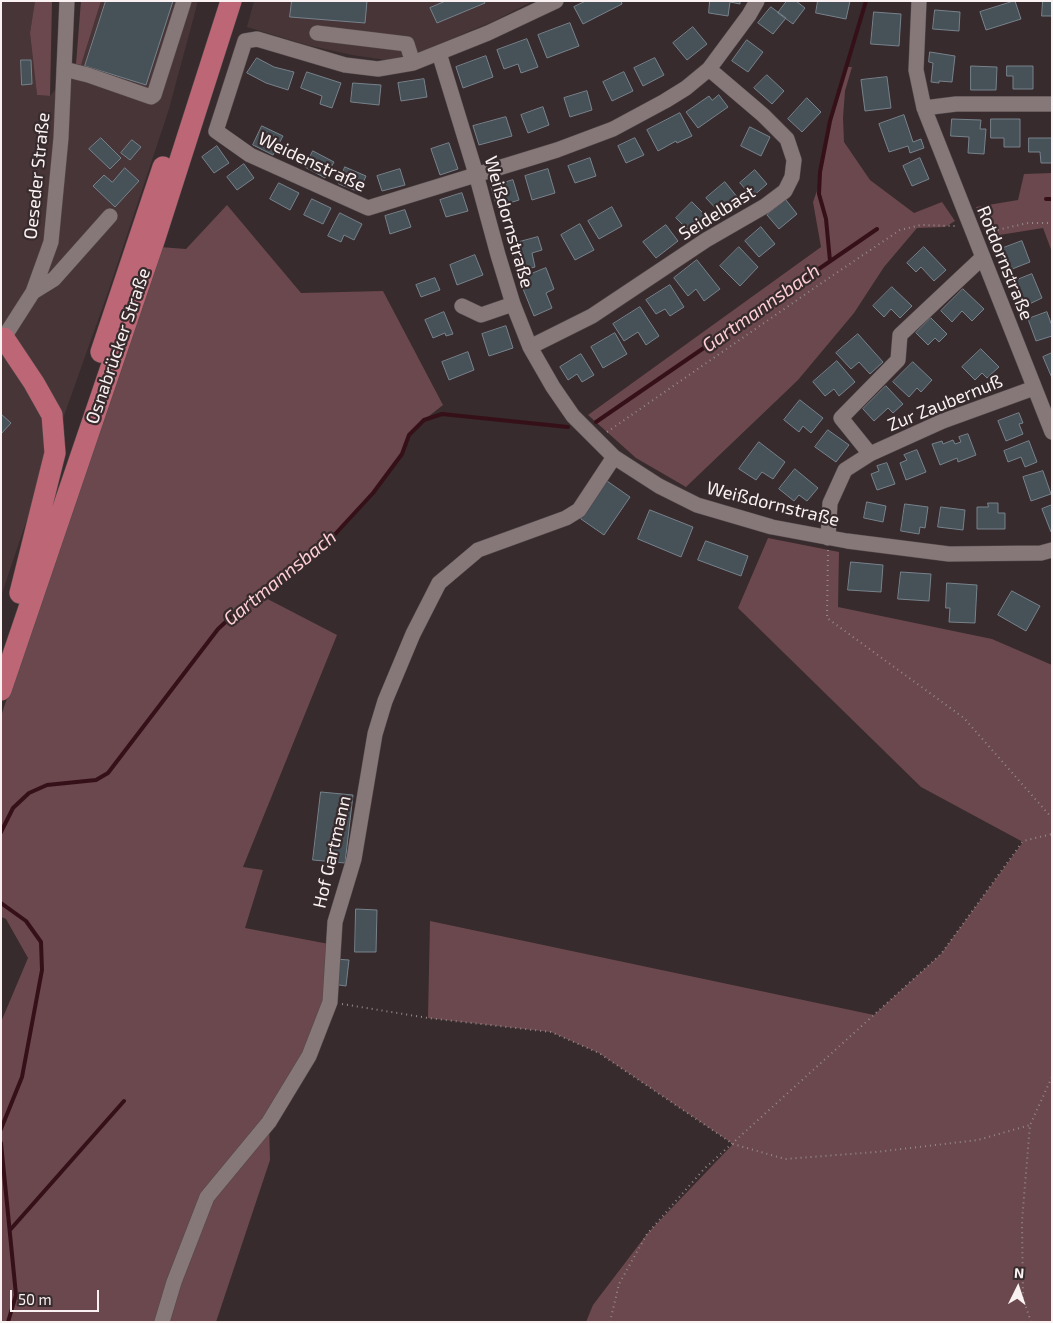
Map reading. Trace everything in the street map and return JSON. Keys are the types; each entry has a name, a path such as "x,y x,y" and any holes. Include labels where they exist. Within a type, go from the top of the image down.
{"highway":[{"name":"Osnabrücker Straße","path":"1,649 218,1"},
{"name":"Osnabrücker Straße","path":"1,690 154,241 231,1"},
{"path":"2,339 34,383 52,415 55,453 20,593"}],"street":[{"name":"Oeseder Straße","path":"2,339 33,292 51,242 62,138 68,1"},
{"path":"64,69 88,75 150,97 154,95 184,1"},
{"name":"Weidenstraße","path":"556,1 488,33 413,64 378,68 345,65 257,38 245,41 216,131 250,156 368,208 557,150 612,129 665,101 686,88 709,69 749,15 757,1"},
{"name":"Rotdornstraße","path":"919,1 916,70 924,108 1052,432"},
{"path":"317,33 407,44 413,64"},
{"name":"Weißdornstraße","path":"439,54 513,304 530,347 553,387 573,416 614,456 659,486 697,505 772,527 828,538 949,554 1041,552 1052,550"},
{"name":"Seidelbast","path":"530,347 592,316 706,240 765,206 785,191 792,177 794,160 787,139 763,115 709,69"},
{"path":"924,108 956,104 1052,104"},
{"path":"33,292 54,280 110,216"},
{"path":"870,454 841,418 898,360 900,335 983,257"},
{"path":"462,306 481,315 513,304"},
{"name":"Zur Zaubernuß","path":"828,538 830,502 845,470 870,454 943,421 1034,388"},
{"name":"Hof Gartmann","path":"162,1322 174,1282 207,1197 269,1122 308,1056 330,1002 335,922 354,859 375,734 385,702 409,642 430,600 439,583 478,550 566,518 579,510 614,456"}],"path":[{"path":"596,440 900,230 921,225 970,226 988,232 1028,223 1052,223"},
{"path":"828,538 827,618 964,718 1052,818"},
{"path":"610,1322 619,1284 647,1234 704,1169 941,954 1023,842 1052,834"},
{"path":"330,1002 428,1018 551,1032 599,1053 733,1144 785,1159 876,1152 978,1140 1030,1125"},
{"path":"1031,1322 1023,1298 1022,1221 1030,1125 1052,1076"}],"shaded area":[{"path":"1,1 35,1 30,33 37,95 50,96 76,64 81,65 101,1 198,1 169,109 108,292 1,596"},
{"path":"35,1 52,1 50,96 37,95 30,33"},
{"path":"81,1 101,1 81,65 76,64"},
{"path":"254,1 533,1 494,21 417,53 386,60 307,45 247,27"},
{"path":"846,67 852,67 845,91 844,142 870,180 914,213 942,202 955,221 945,227 917,228 884,267 854,313 798,380 686,487 636,458 588,415 821,247 813,202 818,188 831,121"},
{"path":"1052,173 1052,252 1043,228 987,237 976,207 1018,200 1024,174"},
{"path":"227,205 301,293 383,291 443,405 409,435 402,455 373,493 326,544 256,593 337,635 243,867 263,870 245,928 334,945 330,1002 269,1122 270,1160 216,1322 1,1322 1,1022 28,958 6,919 1,917 1,716 160,247 186,249"},
{"path":"768,538 839,552 838,607 992,639 1052,665 1052,1322 586,1322 593,1305 647,1234 733,1144 599,1053 551,1032 428,1018 430,921 874,1015 941,954 1023,842 921,787 738,608"}],"building":[{"path":"106,1 173,1 146,85 85,66"},
{"path":"292,1 367,1 365,23 290,17"},
{"path":"446,1 484,1 485,3 437,23 430,8"},
{"path":"586,1 621,1 622,4 583,24 574,7"},
{"path":"710,1 740,1 740,4 730,2 728,16 709,13"},
{"path":"787,1 796,1 805,8 793,24 778,13"},
{"path":"818,1 850,1 846,19 816,13"},
{"path":"1015,1 1021,19 986,30 980,12"},
{"path":"1043,1 1052,1 1052,16 1042,16"},
{"path":"771,7 786,18 773,34 758,23"},
{"path":"935,10 960,12 959,31 933,29"},
{"path":"874,12 901,14 899,46 871,44"},
{"path":"570,23 579,46 547,58 538,35"},
{"path":"693,27 707,44 687,60 673,43"},
{"path":"527,39 538,67 521,73 518,64 504,69 497,50"},
{"path":"747,40 763,52 748,72 732,61"},
{"path":"930,52 955,56 952,82 931,82 933,63 929,62"},
{"path":"486,56 493,77 463,88 456,67"},
{"path":"257,58 274,67 294,72 288,90 266,83 247,73"},
{"path":"655,58 664,75 643,86 634,68"},
{"path":"21,60 31,60 32,84 22,85"},
{"path":"971,66 997,67 996,90 971,90"},
{"path":"1007,66 1033,66 1033,89 1013,89 1013,76 1007,76"},
{"path":"307,72 341,83 332,108 320,104 322,96 301,88"},
{"path":"624,72 633,91 612,101 603,82"},
{"path":"767,75 784,91 772,104 754,88"},
{"path":"887,77 891,108 865,111 861,80"},
{"path":"424,79 427,97 401,101 398,83"},
{"path":"353,83 381,85 379,105 351,102"},
{"path":"587,91 592,110 570,117 564,98"},
{"path":"719,95 728,107 698,128 686,112 709,96 712,100"},
{"path":"807,98 821,112 802,132 788,119"},
{"path":"543,107 549,125 528,133 521,115"},
{"path":"680,113 692,136 677,143 676,141 658,151 647,130"},
{"path":"904,115 913,142 921,139 924,148 910,153 908,146 889,152 879,124"},
{"path":"506,117 512,136 479,145 473,126"},
{"path":"952,119 981,120 980,129 986,129 984,154 968,153 969,137 951,136"},
{"path":"991,119 1020,119 1020,147 1004,147 1004,138 991,138"},
{"path":"262,126 283,136 273,155 253,145"},
{"path":"750,127 770,137 761,156 741,146"},
{"path":"101,138 121,158 110,169 89,149"},
{"path":"635,138 644,155 626,163 618,146"},
{"path":"1029,138 1052,138 1052,163 1041,163 1040,152 1029,152"},
{"path":"132,140 141,147 130,160 121,153"},
{"path":"449,143 458,169 440,175 431,149"},
{"path":"217,146 229,163 214,173 202,157"},
{"path":"313,151 334,162 325,178 305,167"},
{"path":"590,158 596,176 575,183 568,166"},
{"path":"920,158 929,179 912,186 903,166"},
{"path":"244,164 254,178 237,190 227,177"},
{"path":"345,167 366,176 359,192 339,184"},
{"path":"125,168 139,181 115,207 93,186 104,175 112,182"},
{"path":"400,169 405,185 382,191 377,176"},
{"path":"548,169 555,193 532,200 525,176"},
{"path":"755,170 767,184 752,197 740,183"},
{"path":"513,180 519,200 497,207 491,187"},
{"path":"725,182 738,198 720,213 706,198"},
{"path":"279,183 299,193 290,210 270,199"},
{"path":"462,193 468,211 446,217 440,200"},
{"path":"312,199 331,208 323,224 304,215"},
{"path":"786,200 797,214 779,229 767,215"},
{"path":"692,202 707,217 691,233 676,218"},
{"path":"612,207 622,226 599,239 588,221"},
{"path":"405,210 411,227 390,234 385,216"},
{"path":"340,213 362,224 354,240 344,235 341,242 328,236"},
{"path":"580,224 594,250 575,260 561,235"},
{"path":"666,225 678,241 656,258 643,242"},
{"path":"761,227 775,244 759,257 745,241"},
{"path":"538,237 542,250 532,253 535,267 519,271 512,244"},
{"path":"1022,241 1030,262 1007,271 998,250"},
{"path":"739,247 758,267 740,286 720,266"},
{"path":"924,247 946,270 934,281 921,267 916,272 907,263"},
{"path":"475,255 483,275 457,285 450,265"},
{"path":"697,260 720,289 704,301 696,289 688,296 674,278"},
{"path":"546,268 554,289 546,293 552,308 534,316 519,279"},
{"path":"1032,274 1042,298 1023,307 1012,282"},
{"path":"435,278 440,290 421,297 416,285"},
{"path":"670,285 684,307 670,316 665,309 656,314 646,300"},
{"path":"892,287 912,306 900,318 891,309 884,317 873,306"},
{"path":"963,289 984,309 972,321 962,311 952,322 941,311"},
{"path":"640,307 659,336 646,345 638,332 624,341 613,324"},
{"path":"444,312 453,334 446,336 445,333 433,338 425,320"},
{"path":"1047,312 1052,326 1052,336 1036,341 1028,319"},
{"path":"931,318 947,334 939,342 935,338 928,345 916,333"},
{"path":"506,326 513,348 489,356 482,334"},
{"path":"615,333 627,354 603,368 591,347"},
{"path":"858,334 883,362 870,374 859,362 851,369 836,353"},
{"path":"981,349 999,367 987,378 982,373 975,380 962,367"},
{"path":"468,352 474,370 449,380 442,362"},
{"path":"1052,353 1052,378 1043,357"},
{"path":"581,354 594,375 582,382 577,374 568,380 560,367"},
{"path":"837,361 855,382 839,396 834,389 825,396 813,382"},
{"path":"913,362 932,380 921,392 917,388 909,397 893,382"},
{"path":"886,386 903,404 893,413 888,408 874,421 863,409"},
{"path":"800,400 823,418 811,433 803,426 799,432 784,420"},
{"path":"1019,413 1023,423 1019,424 1023,434 1006,441 998,421"},
{"path":"1,414 11,423 1,434"},
{"path":"828,430 849,445 836,462 815,447"},
{"path":"968,434 976,455 958,462 957,458 940,465 932,444 942,441 943,444 953,440 955,444 961,442 959,437"},
{"path":"1029,441 1037,462 1025,467 1021,457 1008,462 1004,451"},
{"path":"759,442 785,462 773,479 762,472 756,480 739,469"},
{"path":"917,450 926,472 906,480 900,463 907,460 904,455"},
{"path":"887,463 895,484 877,490 871,474 879,471 877,466"},
{"path":"795,469 818,488 807,501 799,495 794,501 779,489"},
{"path":"1043,471 1051,494 1031,501 1023,477"},
{"path":"607,481 630,497 604,535 581,519"},
{"path":"867,502 886,506 883,522 864,518"},
{"path":"988,503 998,503 998,513 1005,513 1005,529 977,529 977,507 988,507"},
{"path":"905,504 928,507 925,528 920,527 919,534 901,531"},
{"path":"1052,505 1052,531 1051,532 1042,509"},
{"path":"941,507 965,510 963,530 938,527"},
{"path":"650,510 693,527 681,557 638,539"},
{"path":"706,541 748,556 741,576 698,560"},
{"path":"851,562 883,565 881,592 848,590"},
{"path":"901,572 931,574 929,601 898,599"},
{"path":"947,583 977,585 975,623 949,622 950,608 946,608"},
{"path":"1012,591 1040,606 1026,631 998,615"},
{"path":"321,792 353,795 345,863 313,860"},
{"path":"356,909 377,910 376,952 355,952"},
{"path":"335,959 349,960 346,986 332,984"}],"waterway":[{"name":"Gartmannsbach","path":"830,261 826,219 819,194 820,172 830,121 866,1"},
{"path":"1046,199 1052,199"},
{"name":"Gartmannsbach","path":"596,422 877,229"},
{"name":"Gartmannsbach","path":"1,832 13,808 29,793 47,785 96,780 108,773 218,629 256,594 326,544 373,493 402,454 409,435 424,420 442,414 568,427"},
{"name":"Gartmannsbach","path":"1,903 26,921 41,942 42,970 22,1077 1,1129"},
{"path":"10,1230 124,1101"},
{"name":"Gartmannsbach","path":"1,1143 16,1295 8,1322"}]}
